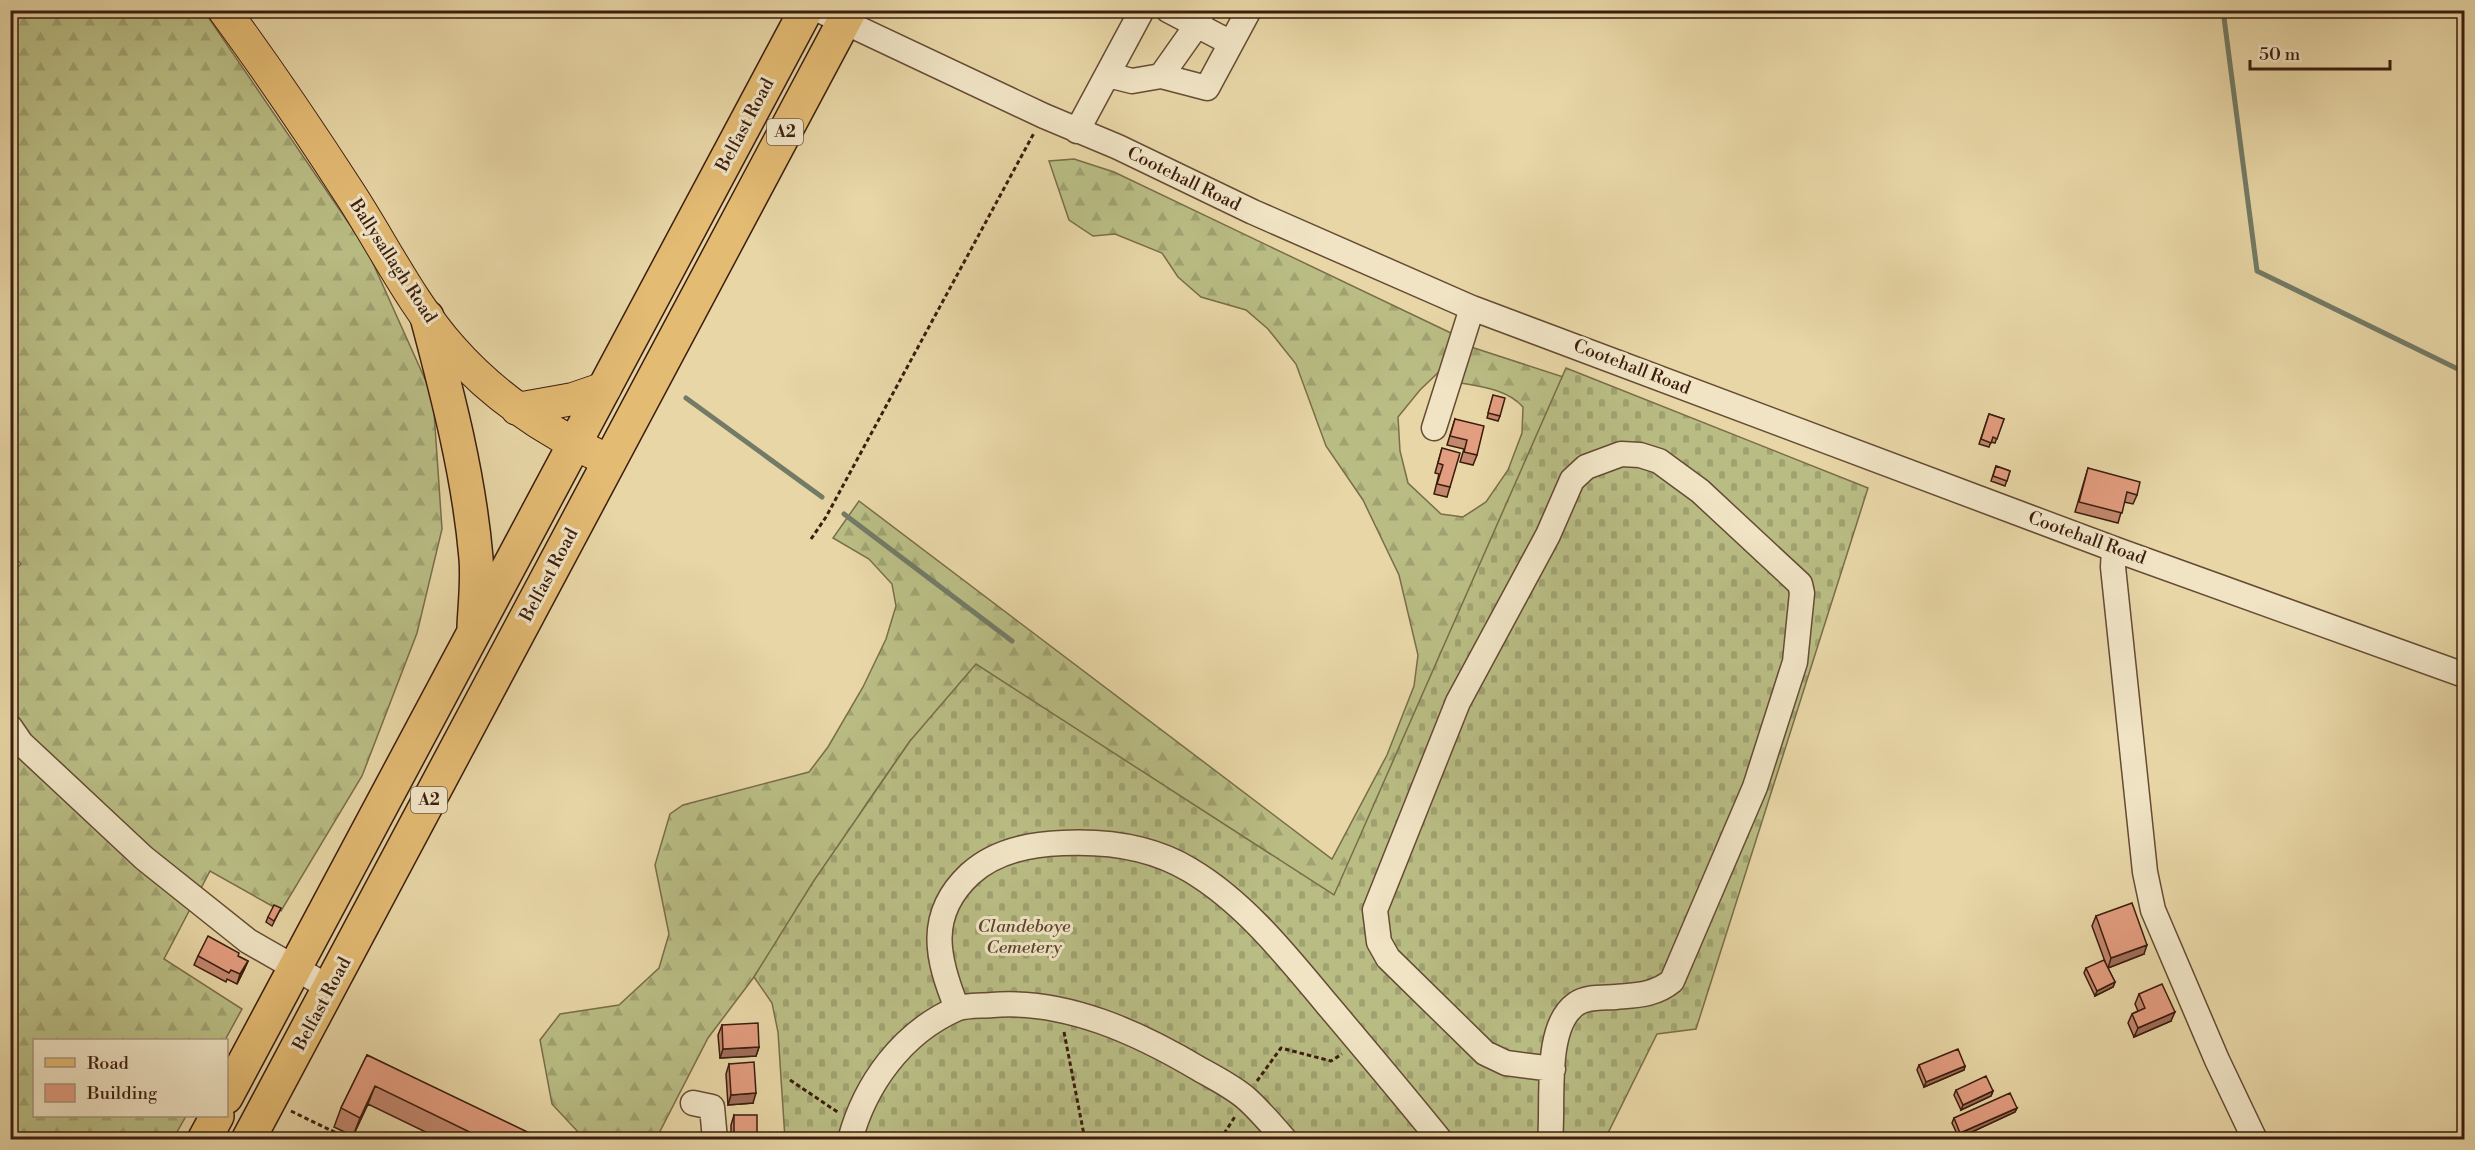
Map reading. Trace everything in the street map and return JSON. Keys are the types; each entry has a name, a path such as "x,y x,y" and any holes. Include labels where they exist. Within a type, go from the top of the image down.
{"highway":[{"name":"Belfast Road","path":"228,1093 806,10"},
{"name":"Belfast Road","path":"248,1140 288,1069 610,460 838,14"},
{"path":"427,317 462,458 471,512 476,561 474,635"},
{"path":"262,1140 288,1069"},
{"path":"204,1140 216,1117"}],"main road":[{"name":"Ballysallagh Road","path":"224,10 348,190 427,317 451,349 517,409 575,445 610,460"},
{"path":"517,409 573,399 605,388"}],"street":[{"path":"1077,131 1142,10"},
{"path":"1168,10 1200,18 1231,43"},
{"path":"1108,75 1132,81 1161,76 1207,88 1249,10"},
{"name":"Cootehall Road","path":"838,14 1044,116 1118,147 1252,212 1472,308 2114,549 2464,675"},
{"path":"1161,76 1200,18"},
{"path":"1434,428 1472,308"},
{"path":"1550,1140 1556,1034 1564,1015 1576,1004 1587,999 1656,993 1672,981 1748,806 1795,662 1802,593 1800,584 1700,491 1659,461 1640,455 1621,454 1605,459 1586,467 1572,480 1548,535 1458,702 1375,910 1379,942 1388,958 1485,1053 1506,1064 1553,1069"},
{"path":"2114,549 2113,567 2143,849 2153,910 2217,1060 2255,1140"},
{"path":"10,727 21,743 144,858 248,941 330,988"},
{"path":"957,1008 942,971 939,930 948,903 963,880 1003,853 1051,843 1086,842 1121,845 1155,854 1189,869 1227,897 1283,952 1440,1140"},
{"path":"852,1132 867,1093 882,1069 903,1046 931,1023 957,1008 1019,1003 1060,1009 1114,1026 1169,1051 1246,1098 1285,1140"},
{"path":"693,1103 712,1107 715,1140"}],"path":[{"path":"811,539 826,517 1044,116"},
{"path":"1060,1009 1086,1140"},
{"path":"1220,1140 1281,1047 1331,1060 1340,1053 1376,1063"},
{"path":"790,1080 852,1132"},
{"path":"291,1111 338,1135"}],"green space":[{"path":"10,11 204,11 367,250 433,397 442,529 417,633 362,776 281,911 210,871 164,959 242,1009 226,1039 33,1039 33,1117 185,1117 173,1139 11,1139 10,574 21,564 10,552"},
{"path":"1074,159 1114,172 1453,334 1446,365 1420,390 1398,417 1400,451 1408,483 1441,514 1463,517 1486,502 1508,470 1522,433 1523,407 1517,401 1495,390 1461,383 1471,347 1594,387 1340,918 938,712 910,741 754,977 708,1038 656,1139 593,1139 578,1132 552,1104 540,1040 560,1014 619,1005 659,968 669,934 655,865 670,814 683,805 809,772 828,747 863,687 886,639 896,606 892,584 869,559 833,538 859,501 1332,859 1387,755 1414,686 1418,655 1399,575 1363,500 1326,446 1296,364 1268,329 1246,310 1201,297 1178,277 1162,253 1115,234 1093,236 1069,220 1049,161"},
{"name":"Clandeboye Cemetery","path":"1566,368 1868,488 1696,1029 1657,1034 1605,1139 785,1139 778,1032 772,1003 754,977 813,882 910,741 976,664 1334,895"}],"building":[{"path":"1493,395 1505,398 1500,416 1488,413"},
{"path":"1989,414 2004,419 1997,439 1993,437 1991,443 1981,439"},
{"path":"1455,419 1484,426 1477,455 1464,452 1467,440 1450,436"},
{"path":"1442,448 1460,453 1450,487 1437,484 1443,465 1438,463"},
{"path":"1996,466 2010,471 2007,481 1993,476"},
{"path":"2088,468 2140,482 2137,495 2127,492 2122,513 2079,502"},
{"path":"2132,903 2147,945 2111,958 2096,916"},
{"path":"274,905 281,908 274,921 268,917"},
{"path":"208,936 239,953 238,956 248,961 240,974 231,970 229,973 198,956"},
{"path":"2104,960 2115,982 2097,991 2086,968"},
{"path":"2162,984 2175,1012 2138,1028 2132,1014 2145,1008 2139,994"},
{"path":"758,1023 759,1047 723,1049 722,1025"},
{"path":"1958,1049 1965,1066 1926,1082 1919,1065"},
{"path":"367,1055 540,1138 539,1140 486,1140 375,1086 360,1118 341,1108"},
{"path":"754,1062 756,1093 731,1095 729,1064"},
{"path":"1986,1076 1993,1091 1963,1105 1956,1090"},
{"path":"2010,1093 2017,1108 1960,1133 1954,1118"},
{"path":"734,1115 757,1115 757,1140 734,1140"},
{"path":"332,1130 351,1140 328,1140"}],"waterway":[{"path":"2223,10 2257,271 2464,372"},
{"path":"686,398 822,497"},
{"path":"844,514 1012,641"}]}
